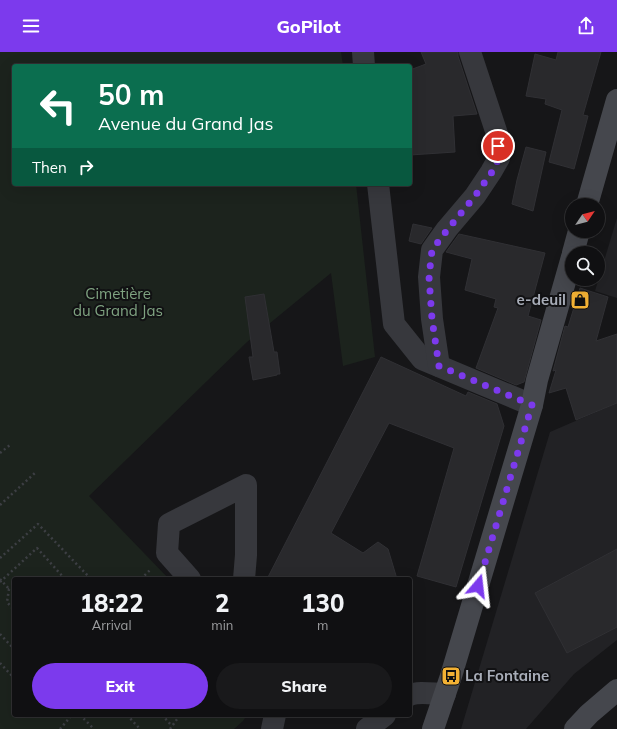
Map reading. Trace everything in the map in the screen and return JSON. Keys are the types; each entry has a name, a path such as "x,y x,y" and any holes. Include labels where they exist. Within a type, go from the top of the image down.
{"street":[{"path":"362,52 364,64"},
{"path":"439,366 432,319 429,284 432,250 475,196 492,172 499,158 497,134 470,52"},
{"path":"589,198 617,100"},
{"path":"378,186 394,324 422,358 532,405"},
{"path":"435,726 532,405 537,380 565,282"},
{"path":"188,577 167,553 169,524 246,485 246,555 244,577"},
{"path":"575,729 589,714 617,690"},
{"path":"412,694 445,694"},
{"path":"272,729 275,717"},
{"path":"367,729 382,717"}],"path":[{"path":"0,454 10,444"},
{"path":"0,505 36,472"},
{"path":"0,558 38,524 89,577"},
{"path":"12,608 7,602 9,590 0,580 37,548 64,577"},
{"path":"0,634 12,647"},
{"path":"0,663 12,676"},
{"path":"60,729 70,717"},
{"path":"82,717 94,729"},
{"path":"129,717 140,729"},
{"path":"164,717 172,726"},
{"path":"170,729 179,717"}],"shaded area":[{"path":"617,218 617,298 595,291 597,286 605,286 605,258"},
{"path":"617,403 617,640 574,674 526,729 461,729 550,432"}],"green space":[{"name":"Cimetière du Grand Jas","path":"0,52 341,52 343,64 12,64 12,186 356,186 375,357 343,366 331,273 247,342 89,496 167,577 12,577 12,717 246,717 243,721 234,729 0,729"}],"building":[{"path":"421,52 458,52 477,114 453,116 455,152 412,155 412,69 426,64"},
{"path":"558,52 601,52 583,115 588,116 574,169 549,162 562,110 545,104 546,99 526,96 535,54 556,60"},
{"path":"526,147 546,152 533,211 512,204"},
{"path":"413,224 432,228 421,244 409,241"},
{"path":"459,234 545,253 528,316 541,320 524,382 516,385 476,368 498,308 494,307 496,299 465,290 472,259 446,252"},
{"path":"580,288 608,297 596,341 617,334 617,403 576,420 566,388 549,393 556,370 553,371 565,326 568,327"},
{"path":"264,294 274,352 277,352 280,374 253,380 249,357 253,357 245,297"},
{"path":"381,357 466,396 468,392 497,404 504,426 456,587 417,576 454,448 389,423 331,533 363,553 378,542 388,549 396,577 268,577"},
{"path":"617,549 617,627 567,653 535,593"}],"place":[{"name":"e-deuil","path":"580,300"},
{"name":"La Fontaine","path":"451,676"}],"route":[{"path":"478,586 532,405 439,366 432,319 429,277 432,250 492,172 499,158 498,146"}]}
